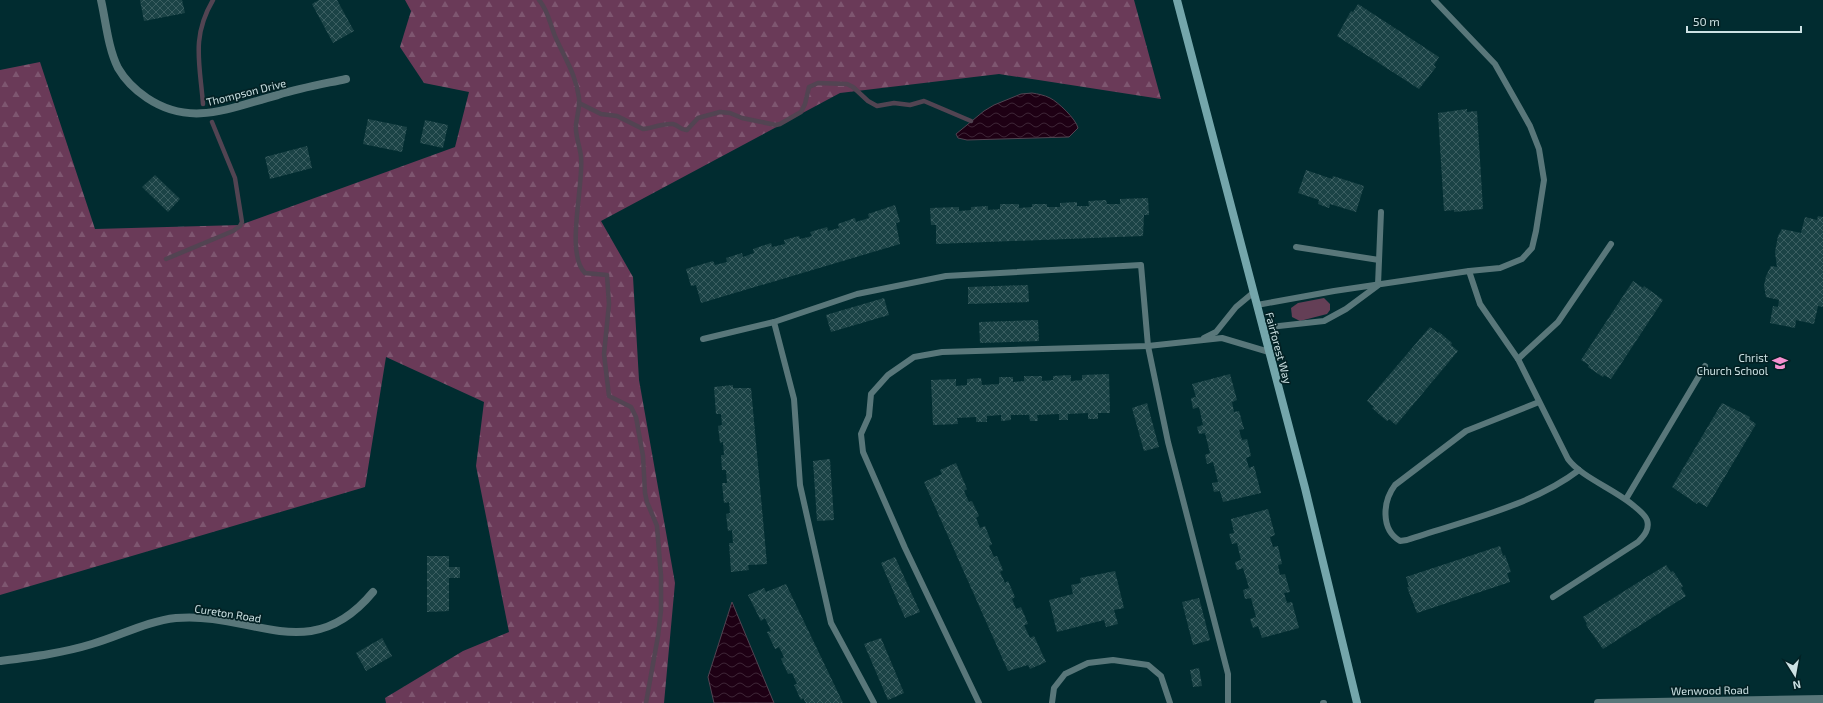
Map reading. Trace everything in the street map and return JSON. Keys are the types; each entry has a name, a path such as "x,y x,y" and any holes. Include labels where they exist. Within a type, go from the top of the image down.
{"main road":[{"name":"Fairforest Way","path":"1177,0 1305,488 1357,703"}],"street":[{"name":"Thompson Drive","path":"101,0 112,50 119,69 127,81 139,93 155,104 182,114 198,115 216,112 285,92 346,79"},
{"name":"Cureton Road","path":"0,661 40,655 91,644 175,618 212,619 292,633 308,632 328,627 343,619 359,607 373,592"},
{"name":"Wenwood Road","path":"1598,703 1823,699"}],"lane":[{"path":"1257,305 1334,291 1469,271 1500,268 1522,259 1532,248 1544,180 1539,149 1530,126 1495,64 1434,0"},
{"path":"1378,285 1381,212"},
{"path":"1518,359 1558,322 1611,244"},
{"path":"1296,247 1379,260"},
{"path":"702,339 774,322 857,294 946,276 1141,265 1148,346 1168,442 1228,674 1228,703"},
{"path":"1469,271 1480,304 1518,359 1568,459 1579,470 1626,499 1641,512 1647,521 1647,531 1644,537 1553,597"},
{"path":"1262,328 1324,321 1346,309 1378,285"},
{"path":"1201,340 1216,332 1236,306 1254,292"},
{"path":"774,322 794,399 800,485 831,622 874,703"},
{"path":"979,703 905,548 863,452 861,434 869,416 871,394 888,375 914,357 942,352 1148,346 1222,338 1269,352"},
{"path":"1626,499 1705,366"},
{"path":"1539,402 1466,431 1395,485 1387,497 1386,509 1386,520 1392,534 1400,541 1407,540 1525,500 1558,485 1579,470"},
{"path":"1052,703 1054,688 1065,674 1088,663 1113,660 1148,665 1162,676 1170,703"}],"shaded area":[{"path":"1324,298 1330,304 1330,310 1327,314 1300,321 1292,317 1291,308 1298,303"}],"green space":[{"path":"405,0 1134,0 1161,99 999,74 840,93 601,221 633,277 639,380 675,583 664,703 386,703 385,698 463,651 509,632 476,466 484,402 386,357 365,487 0,595 0,70 40,62 95,229 240,225 455,147 469,92 424,83 400,47 411,11"}],"water":[{"path":"1032,93 1048,97 1057,103 1077,124 1078,128 1069,137 967,140 958,138 956,134 984,111 994,105 1021,94"},
{"path":"732,602 774,703 714,703 708,677"}],"building":[{"path":"140,0 182,0 185,13 144,21"},
{"path":"319,0 337,0 354,31 333,43 312,4"},
{"path":"1358,4 1439,57 1434,65 1436,67 1419,89 1337,36 1351,11 1353,12"},
{"path":"1467,109 1467,112 1477,111 1483,209 1454,212 1454,210 1444,211 1438,113"},
{"path":"368,119 407,127 402,152 363,144"},
{"path":"425,120 448,125 443,148 420,143"},
{"path":"307,146 312,168 270,179 265,157"},
{"path":"1306,170 1332,179 1333,176 1364,186 1356,212 1330,204 1329,208 1318,204 1319,200 1298,193"},
{"path":"155,175 180,199 168,212 142,187"},
{"path":"1148,198 1149,215 1144,215 1143,236 936,244 936,225 931,225 930,208 959,207 959,211 971,210 971,207 988,206 988,210 1000,209 1000,204 1019,204 1019,208 1032,207 1032,204 1047,204 1047,207 1060,207 1060,203 1077,202 1077,206 1089,206 1088,201 1106,200 1107,204 1120,204 1120,199"},
{"path":"895,205 900,222 896,223 900,244 701,303 696,285 691,286 686,269 713,261 715,265 727,262 726,258 742,253 743,257 754,253 753,249 771,243 772,247 785,244 784,240 799,236 800,239 812,236 810,232 827,227 828,231 839,228 838,224 855,218 856,222 869,218 868,214"},
{"path":"1818,216 1823,217 1823,307 1818,306 1814,324 1796,320 1795,328 1770,323 1773,306 1778,307 1779,300 1766,297 1764,286 1766,276 1771,266 1777,267 1775,252 1778,236 1782,229 1801,233 1805,217 1817,220"},
{"path":"1633,281 1643,288 1644,286 1663,300 1611,379 1604,375 1603,377 1588,367 1589,365 1581,360"},
{"path":"1028,285 1029,302 968,304 968,287"},
{"path":"884,298 889,315 831,332 826,315"},
{"path":"1038,320 1039,341 980,343 979,322"},
{"path":"1430,327 1438,333 1439,332 1452,343 1451,345 1458,351 1396,425 1389,419 1387,421 1372,408 1374,407 1367,401"},
{"path":"1109,374 1110,413 1098,413 1098,419 1088,419 1088,413 1068,414 1068,420 1059,420 1059,414 1037,415 1038,421 1030,421 1029,415 1011,415 1011,420 1001,421 1001,415 987,416 987,422 976,422 976,417 957,418 958,424 933,425 931,380 956,379 956,386 967,385 967,379 981,378 982,385 999,384 999,377 1013,377 1013,382 1024,381 1024,376 1042,376 1042,381 1053,380 1053,376 1071,375 1071,381 1082,380 1082,375"},
{"path":"1230,374 1237,400 1232,402 1234,412 1239,411 1244,429 1239,430 1242,440 1247,439 1251,456 1246,458 1249,468 1254,466 1261,493 1223,502 1220,491 1214,492 1212,483 1218,482 1213,462 1207,464 1205,455 1210,453 1205,433 1199,434 1197,427 1203,425 1199,407 1193,409 1191,398 1196,397 1192,384"},
{"path":"733,385 733,388 751,388 767,564 748,565 749,570 731,572 729,543 733,543 732,530 728,531 726,514 730,513 729,502 724,503 722,483 727,483 726,470 722,470 721,455 724,455 723,442 720,443 718,426 722,425 721,414 716,414 714,387"},
{"path":"1147,403 1159,447 1144,451 1132,408"},
{"path":"1722,403 1750,417 1749,419 1756,424 1707,507 1698,502 1697,504 1672,487"},
{"path":"830,459 834,520 817,521 813,461"},
{"path":"956,463 967,489 964,491 969,502 972,501 979,516 976,518 980,528 985,526 992,544 989,546 994,557 997,556 1003,570 1000,572 1005,583 1008,581 1015,597 1012,599 1016,609 1021,607 1028,624 1024,625 1030,638 1034,636 1046,662 1030,669 1028,665 1008,671 924,482 942,474 940,470"},
{"path":"1268,509 1275,535 1270,537 1273,547 1278,546 1282,564 1278,565 1280,575 1285,574 1290,592 1284,593 1287,603 1292,602 1299,628 1262,638 1258,626 1253,628 1250,619 1256,617 1251,598 1245,599 1243,590 1249,588 1243,568 1237,570 1235,562 1241,560 1237,543 1232,544 1229,534 1234,533 1231,519"},
{"path":"1500,546 1511,572 1507,573 1510,582 1417,613 1407,587 1409,587 1406,577"},
{"path":"427,556 449,556 449,567 460,567 460,578 449,578 449,611 427,612"},
{"path":"895,557 920,612 905,618 881,563"},
{"path":"1666,565 1671,572 1673,571 1683,586 1681,588 1686,596 1603,649 1586,625 1587,624 1583,617"},
{"path":"1115,571 1124,608 1114,610 1118,624 1106,627 1104,620 1057,632 1049,600 1073,594 1071,585 1081,583 1080,578"},
{"path":"786,584 843,703 806,703 803,698 801,700 794,685 797,684 792,673 788,674 781,659 784,657 779,647 775,649 767,632 771,631 765,618 761,621 748,595 764,588 766,592"},
{"path":"1199,598 1210,640 1193,645 1182,602"},
{"path":"382,638 392,656 366,671 356,653"},
{"path":"881,638 904,693 888,700 864,644"},
{"path":"1199,668 1202,686 1193,687 1190,670"}],"waterway":[{"path":"203,104 199,63 199,39 206,13 213,0"},
{"path":"539,0 547,13 555,36 572,73 579,98 576,129 580,149 581,169 576,251 579,264 585,273 607,275 609,304 604,354 609,396 631,407 636,417 643,456 645,493 657,526 661,576 661,610 646,703"},
{"path":"579,103 601,114 617,116 643,129 673,124 683,130 687,130 698,118 720,112 730,113 742,118 776,125 801,112 805,104 809,87 818,83 847,84 853,87 868,101 877,106 894,103 910,105 924,101 971,121"},
{"path":"166,259 233,231 240,226 242,222 235,178 212,122"}],"place":[{"name":"Christ Church School","path":"1780,363"}]}
